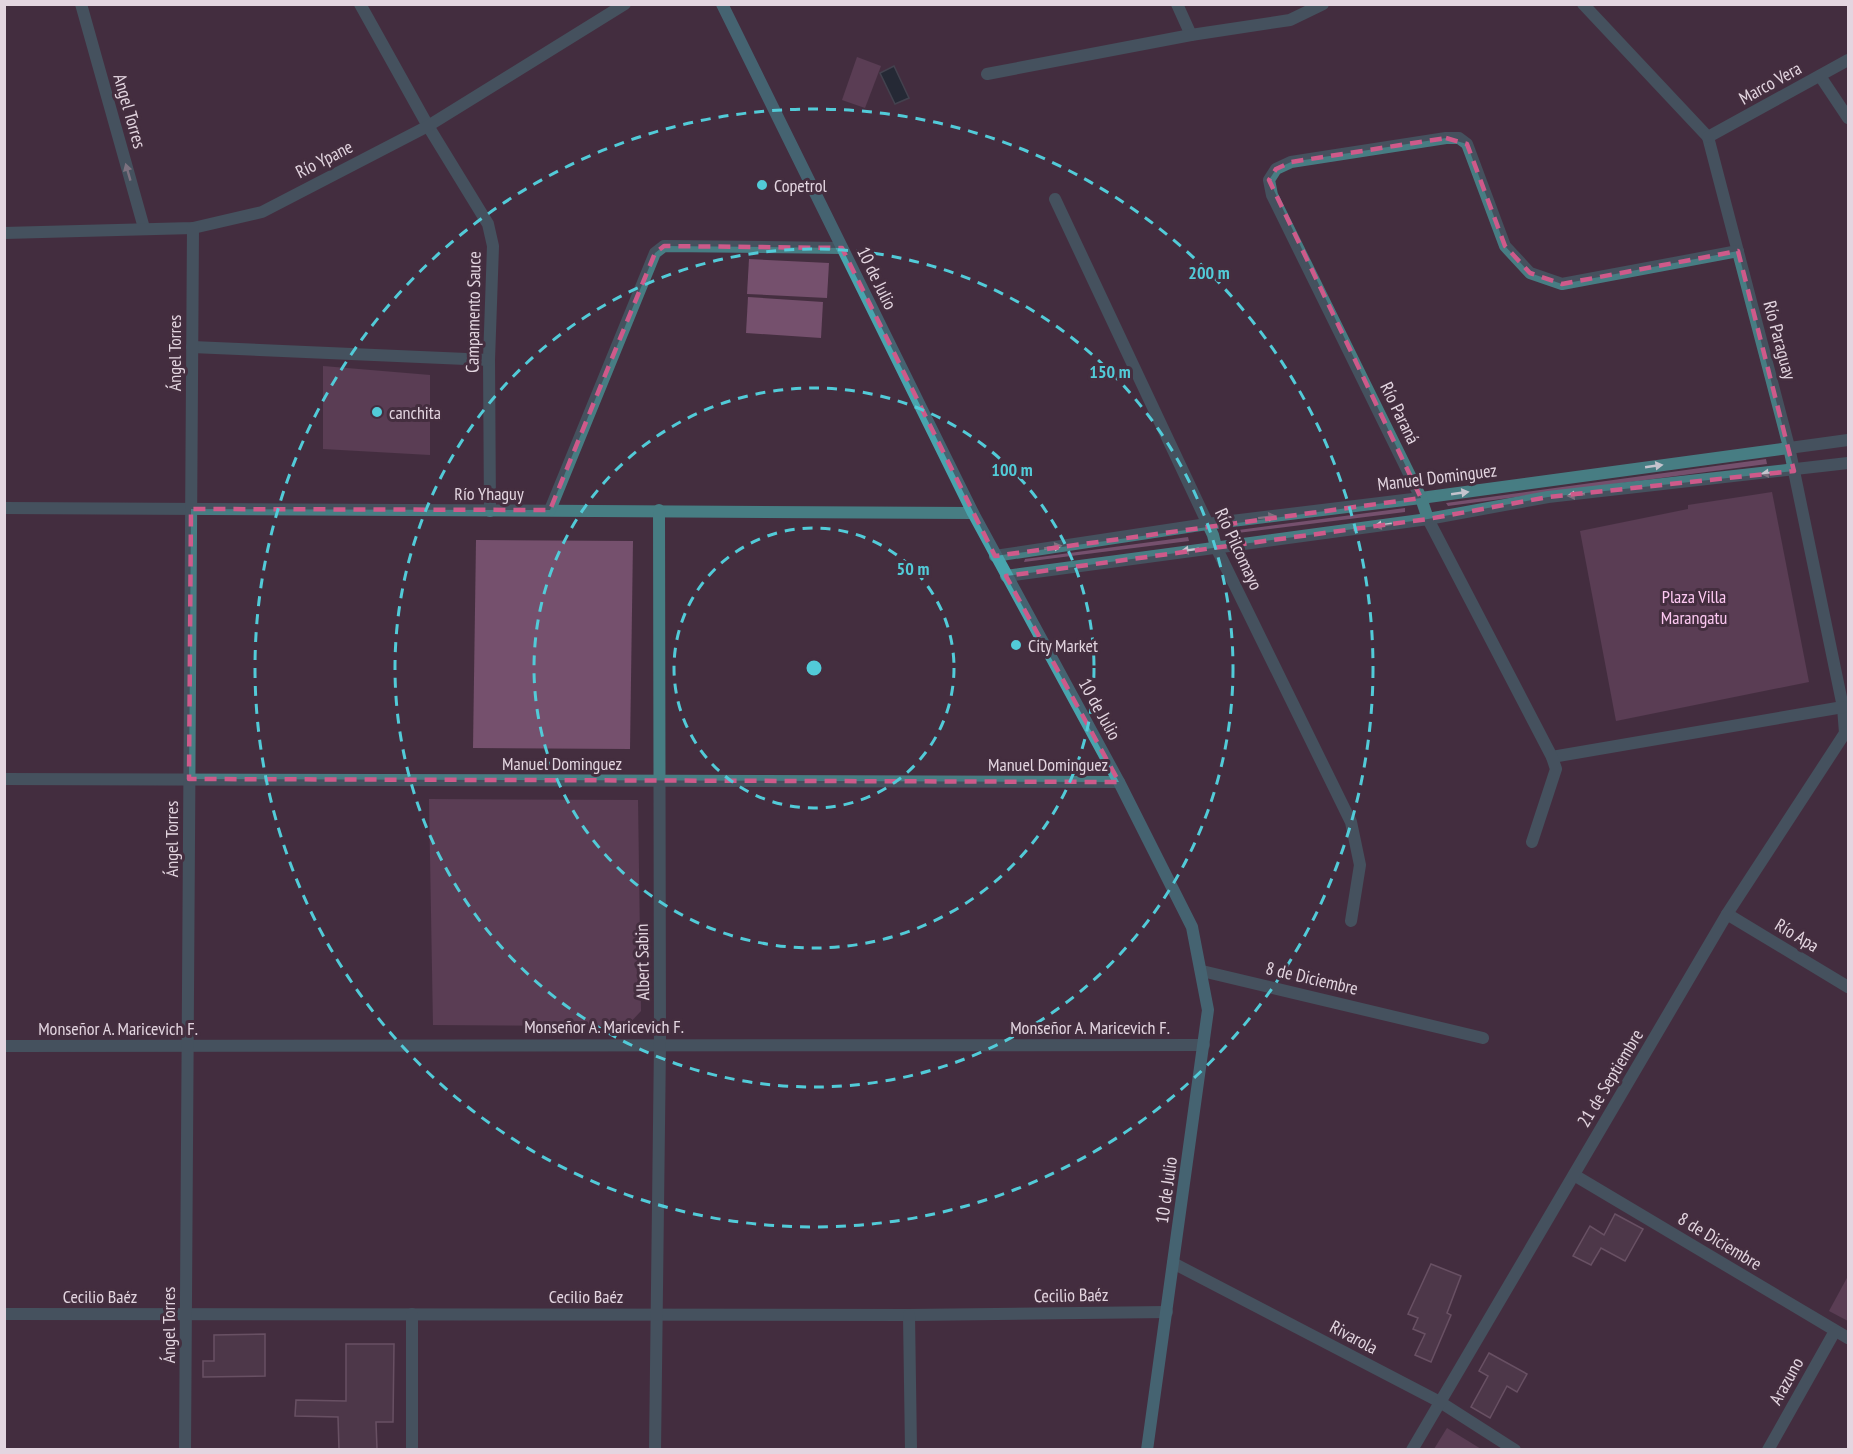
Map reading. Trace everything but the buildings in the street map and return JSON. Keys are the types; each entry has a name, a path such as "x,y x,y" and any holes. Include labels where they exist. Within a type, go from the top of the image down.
{"main road":[{"name":"10 de Julio","path":"722,4 973,513 1119,782 1192,927 1208,1010 1147,1449"}],"street":[{"name":"Angel Torres","path":"81,4 144,228"},
{"name":"Campamento Sauce","path":"360,4 428,126 489,224 493,246 489,360 490,512"},
{"name":"Río Ypane","path":"4,232 193,228 262,212 428,126 625,4"},
{"path":"1177,4 1191,35"},
{"path":"987,74 1191,35 1290,20 1323,4"},
{"name":"Río Paraguay","path":"1583,4 1708,137 1789,447 1847,733"},
{"name":"Marco Vera","path":"1708,137 1848,60"},
{"path":"1820,76 1848,118"},
{"name":"Río Paraná","path":"1552,757 1428,519 1421,498 1272,195 1269,180 1276,169 1291,162 1446,138 1459,138 1467,144 1505,246 1530,273 1562,284 1738,251"},
{"name":"Río Pilcomayo","path":"1055,199 1216,547 1351,822 1360,865 1351,921"},
{"name":"Ángel Torres","path":"185,1449 193,228"},
{"path":"550,510 656,253 664,246 842,248"},
{"path":"192,347 489,360"},
{"name":"Manuel Dominguez","path":"995,556 1207,524 1421,498 1848,440"},
{"name":"Manuel Dominguez","path":"1006,576 1428,519 1548,497 1794,471 1848,463"},
{"name":"Río Yhaguy","path":"4,508 973,513"},
{"name":"Albert Sabin","path":"655,1449 660,1044 659,510"},
{"path":"1532,843 1556,769 1552,757 1843,707"},
{"name":"21 de Septiembre","path":"1412,1449 1728,914 1847,733"},
{"name":"Manuel Dominguez","path":"4,778 1119,782"},
{"name":"Río Apa","path":"1728,914 1848,987"},
{"name":"8 de Diciembre","path":"1202,971 1483,1038"},
{"name":"Monseñor A. Maricevich F.","path":"4,1046 1204,1045"},
{"name":"8 de Diciembre","path":"1574,1175 1848,1338"},
{"name":"Rivarola","path":"1173,1263 1440,1402 1515,1449"},
{"name":"Cecilio Baéz","path":"4,1314 909,1315 1167,1312"},
{"path":"412,1314 412,1449"},
{"path":"909,1315 911,1449"},
{"name":"Arazuno","path":"1768,1449 1835,1331"}],"highlighted area":[{"path":"1446,138 1467,144 1505,246 1530,273 1562,284 1738,251 1794,471 1548,497 1428,519 1006,576 1119,782 189,779 191,509 550,510 655,253 664,246 842,248 995,556 1421,498 1269,180 1276,169 1291,162"}],"green space":[{"path":"857,57 881,66 865,108 842,100"},
{"path":"749,259 829,263 827,298 747,294"},
{"path":"748,297 823,302 821,338 746,333"},
{"name":"canchita","path":"323,366 430,375 430,455 323,449"},
{"path":"1766,459 1767,464 1448,506 1446,503"},
{"name":"Plaza Villa Marangatu","path":"1772,492 1809,682 1616,721 1580,531 1688,509 1688,505"},
{"path":"1405,508 1405,512 1229,534 1231,531"},
{"path":"1188,537 1189,541 1024,562 1025,559"},
{"path":"476,540 633,541 630,749 473,748"},
{"path":"429,799 638,800 641,1011 627,1026 433,1025"},
{"path":"1848,1276 1848,1321 1829,1311"},
{"path":"1447,1428 1481,1449 1434,1449"}],"shaded area":[{"path":"894,66 909,98 895,104 880,73"}],"place":[{"name":"Copetrol","path":"762,185"},
{"name":"canchita","path":"377,412"},
{"name":"City Market","path":"1016,645"}]}
